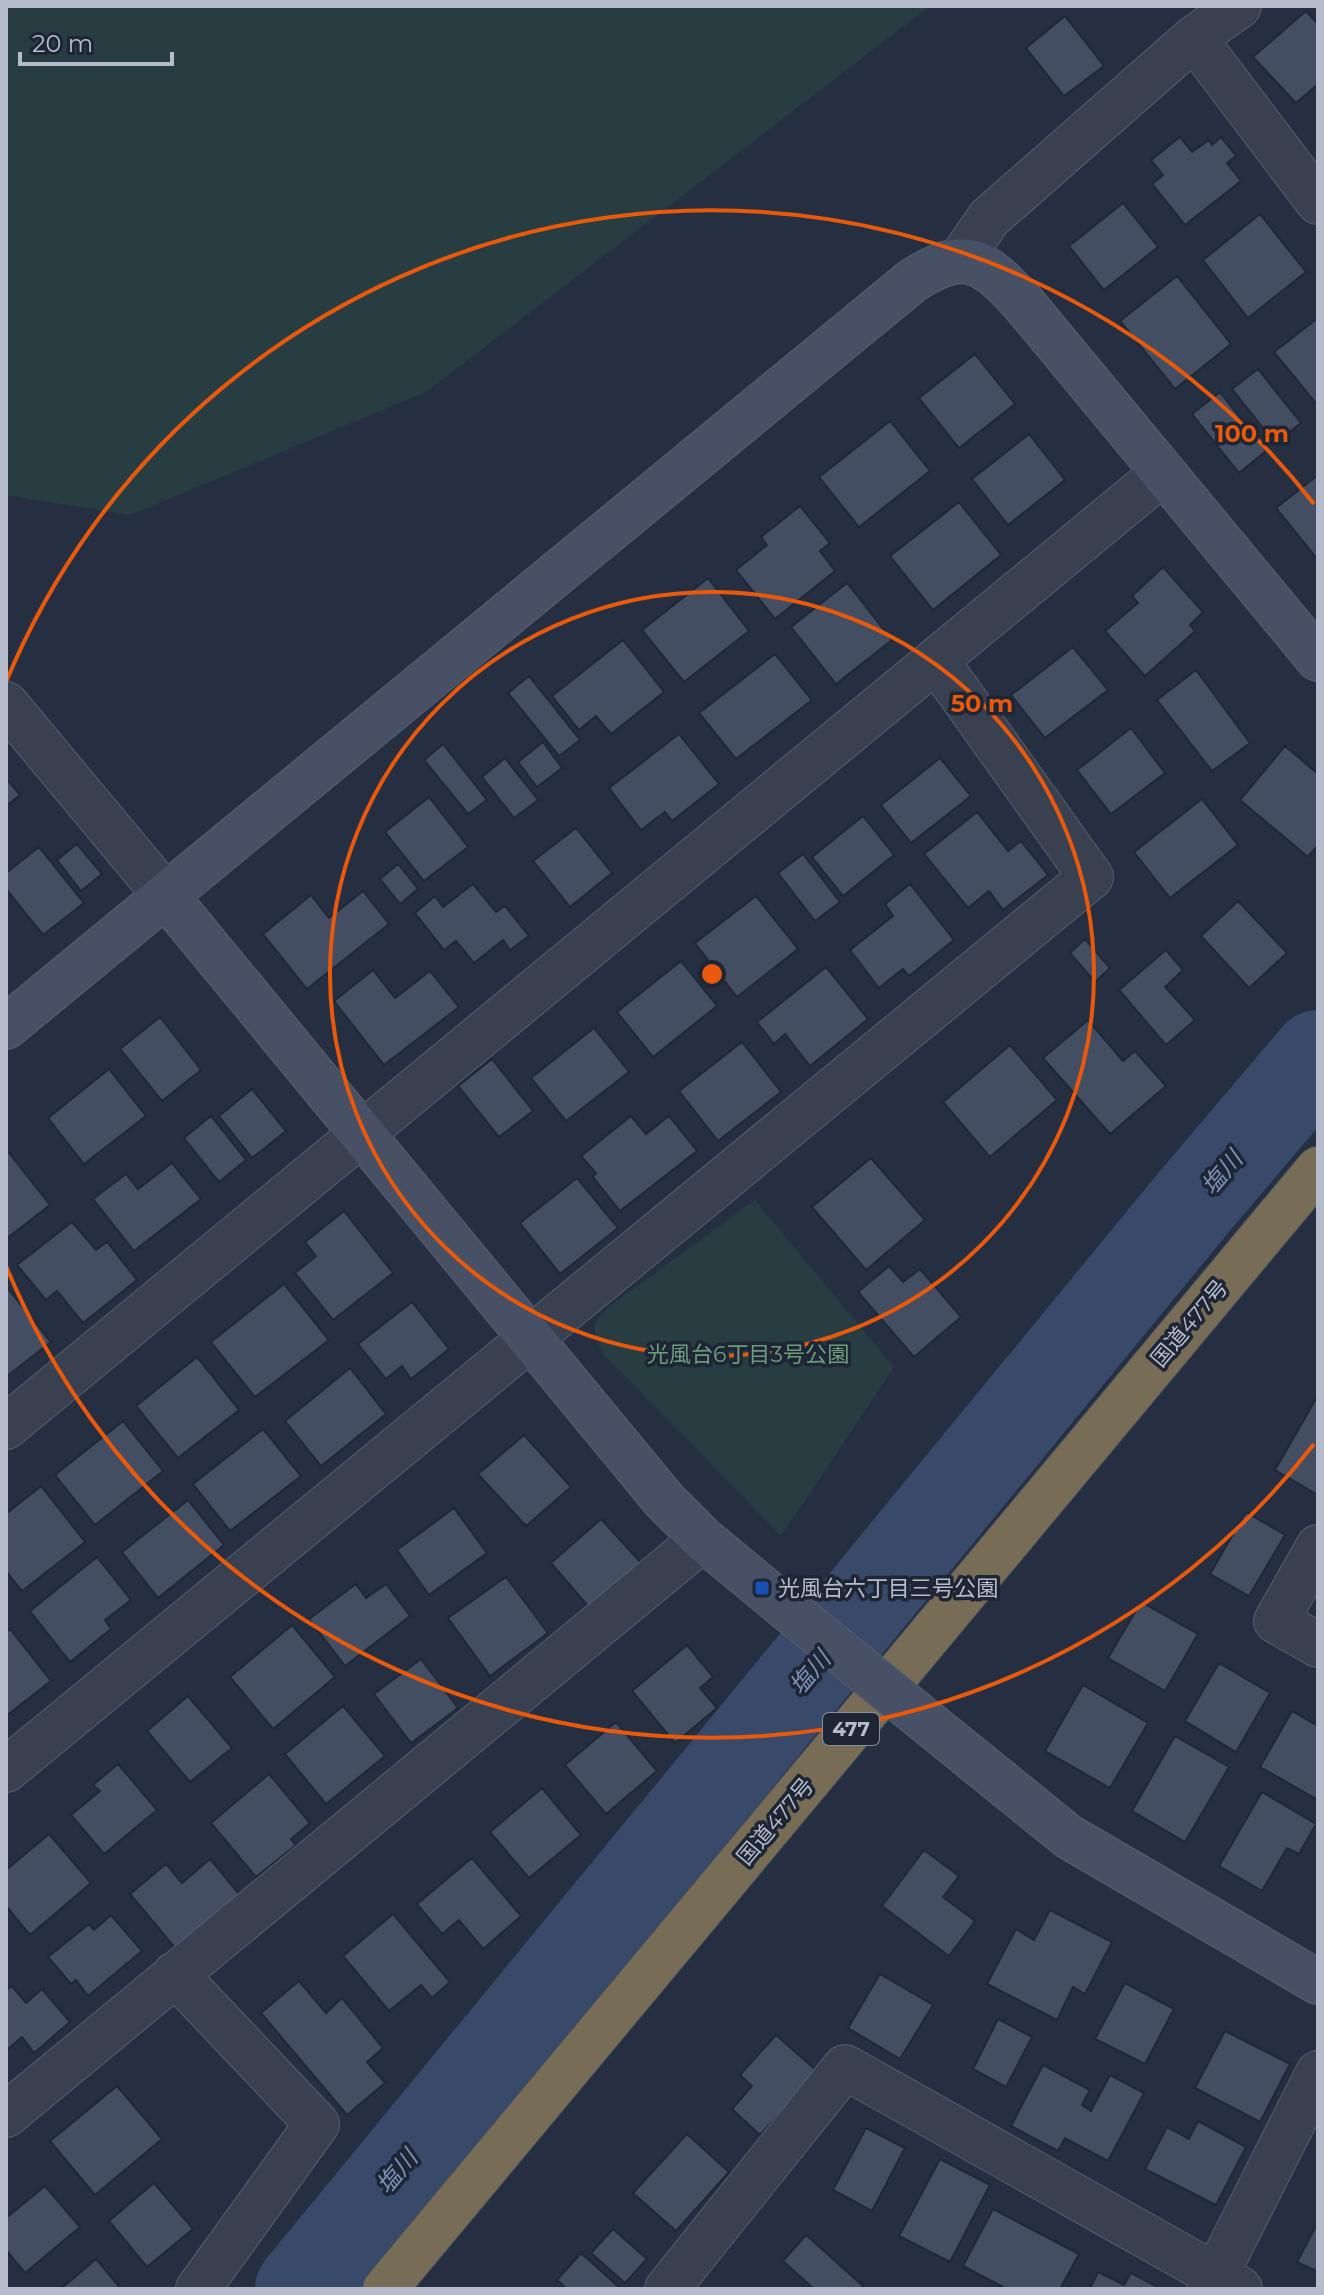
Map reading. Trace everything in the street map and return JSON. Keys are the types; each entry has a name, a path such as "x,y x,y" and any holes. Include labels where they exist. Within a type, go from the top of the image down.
{"highway":[{"name":"国道477号","path":"385,2289 1318,1169"}],"street":[{"path":"960,260 989,218 1194,38 1239,6"},
{"path":"1194,38 1318,202"},
{"path":"6,1027 912,281 937,265 960,260 982,267 1009,287 1318,659"},
{"path":"6,1427 1163,473"},
{"path":"6,1770 1091,877 936,660"},
{"path":"6,704 664,1500 703,1539 1069,1837 1318,1982"},
{"path":"6,2115 703,1539"},
{"path":"1318,1547 1276,1621 1318,1645"},
{"path":"175,1974 317,2124 198,2289"},
{"path":"667,2289 845,2067 1222,2285 1318,2073"}],"green space":[{"path":"6,6 930,6 426,392 130,515 6,495"},
{"name":"光風台6丁目3号公園","path":"755,1200 894,1367 781,1536 604,1355 596,1339 594,1324 606,1309"}],"building":[{"path":"1306,11 1316,22 1318,19 1318,84 1296,103 1253,57"},
{"path":"1065,16 1104,66 1064,96 1026,48"},
{"path":"1180,137 1192,152 1209,140 1212,145 1221,137 1236,156 1227,163 1241,181 1185,225 1152,184 1163,175 1151,160"},
{"path":"1123,203 1158,247 1104,290 1069,246"},
{"path":"1260,214 1306,272 1248,318 1203,260"},
{"path":"1177,276 1231,344 1175,389 1120,321"},
{"path":"1318,318 1318,406 1274,352"},
{"path":"975,354 1015,404 959,448 919,398"},
{"path":"1258,369 1301,423 1275,443 1232,389"},
{"path":"1220,392 1266,451 1239,473 1192,414"},
{"path":"890,421 930,471 859,527 819,477"},
{"path":"1029,434 1065,480 1008,525 972,479"},
{"path":"1318,475 1318,560 1276,508"},
{"path":"959,502 1001,555 933,610 890,556"},
{"path":"800,506 830,543 820,551 835,571 775,619 736,570 767,545 761,537"},
{"path":"1163,567 1203,612 1190,625 1195,631 1145,676 1105,631 1138,603 1132,596"},
{"path":"708,578 749,631 684,682 642,630"},
{"path":"847,583 892,640 836,684 791,627"},
{"path":"623,640 664,692 611,734 596,716 579,730 552,696"},
{"path":"1073,647 1108,690 1045,738 1011,695"},
{"path":"775,654 812,700 736,759 699,713"},
{"path":"1196,670 1250,743 1212,771 1157,700"},
{"path":"529,676 580,740 559,756 508,693"},
{"path":"1131,728 1165,773 1111,814 1077,770"},
{"path":"679,734 719,784 672,821 665,812 641,830 609,788"},
{"path":"543,742 562,768 537,787 518,762"},
{"path":"443,744 487,800 468,814 424,760"},
{"path":"1285,746 1318,774 1318,845 1308,857 1240,800"},
{"path":"505,758 538,800 514,818 482,777"},
{"path":"940,758 971,796 911,843 881,805"},
{"path":"6,778 20,795 6,806"},
{"path":"429,797 468,847 424,881 385,832"},
{"path":"1202,799 1238,845 1170,898 1134,852"},
{"path":"977,812 1008,851 1021,841 1048,875 1003,910 989,891 968,908 924,854"},
{"path":"863,816 894,855 843,896 812,857"},
{"path":"576,828 612,873 570,907 533,861"},
{"path":"77,844 102,874 81,891 57,860"},
{"path":"39,847 84,903 43,935 6,889 6,873"},
{"path":"803,854 840,902 815,921 778,873"},
{"path":"398,864 418,889 400,904 380,879"},
{"path":"473,884 496,912 505,906 529,936 510,950 503,940 474,963 456,941 444,950 415,913 435,896 443,907"},
{"path":"910,884 954,940 909,976 903,969 879,988 850,950 893,916 885,904"},
{"path":"363,891 389,924 307,989 263,934 311,895 329,918"},
{"path":"756,896 798,949 737,997 695,943"},
{"path":"1238,901 1287,953 1249,988 1201,936"},
{"path":"1085,939 1110,968 1095,982 1070,953"},
{"path":"1166,950 1183,970 1165,987 1195,1020 1166,1045 1119,990"},
{"path":"681,961 717,1006 653,1057 617,1012"},
{"path":"826,967 868,1019 810,1066 785,1034 774,1044 757,1022"},
{"path":"373,970 395,998 430,971 459,1007 384,1065 334,1001"},
{"path":"160,1017 201,1070 162,1101 120,1049"},
{"path":"1088,1020 1123,1061 1135,1051 1166,1086 1110,1134 1043,1058"},
{"path":"594,1028 629,1072 566,1121 531,1078"},
{"path":"742,1042 781,1092 718,1141 679,1091"},
{"path":"1010,1045 1057,1100 990,1157 943,1102"},
{"path":"492,1059 533,1111 499,1137 458,1086"},
{"path":"109,1069 146,1116 84,1164 48,1118"},
{"path":"252,1089 286,1131 252,1158 219,1116"},
{"path":"211,1116 246,1160 219,1182 184,1138"},
{"path":"631,1116 646,1134 669,1116 697,1151 620,1211 593,1177 596,1173 581,1156"},
{"path":"6,1149 50,1205 6,1239"},
{"path":"871,1158 925,1220 866,1270 812,1207"},
{"path":"172,1163 201,1199 134,1251 93,1199 126,1174 138,1189"},
{"path":"577,1178 618,1228 560,1274 520,1223"},
{"path":"344,1211 393,1273 333,1320 295,1273 316,1256 305,1242"},
{"path":"72,1222 96,1250 107,1242 137,1280 83,1323 57,1291 46,1300 17,1265"},
{"path":"889,1266 903,1282 920,1269 961,1317 914,1357 858,1292"},
{"path":"284,1284 329,1340 255,1397 211,1342"},
{"path":"6,1286 51,1342 6,1377"},
{"path":"412,1302 449,1349 411,1379 402,1366 386,1379 358,1344"},
{"path":"197,1357 239,1410 178,1458 136,1406"},
{"path":"350,1368 386,1414 321,1466 285,1421"},
{"path":"1318,1397 1318,1495 1275,1470"},
{"path":"123,1421 163,1471 95,1525 55,1475"},
{"path":"263,1429 301,1476 230,1531 193,1484"},
{"path":"524,1435 571,1487 526,1526 478,1474"},
{"path":"41,1486 85,1542 22,1591 6,1571 6,1514"},
{"path":"188,1500 224,1545 158,1598 122,1552"},
{"path":"454,1508 487,1553 429,1595 397,1550"},
{"path":"1246,1512 1285,1535 1249,1596 1210,1574"},
{"path":"601,1519 644,1566 593,1612 551,1563"},
{"path":"97,1557 131,1600 105,1620 111,1629 70,1662 30,1611"},
{"path":"506,1577 548,1633 490,1676 448,1618"},
{"path":"356,1584 366,1598 386,1584 410,1616 345,1666 309,1619"},
{"path":"1141,1602 1198,1634 1165,1691 1108,1658"},
{"path":"292,1625 335,1677 273,1729 230,1677"},
{"path":"10,1629 51,1681 6,1716 6,1632"},
{"path":"687,1645 713,1677 700,1688 717,1708 675,1743 632,1691"},
{"path":"421,1659 458,1708 411,1743 374,1694"},
{"path":"1219,1663 1270,1693 1236,1752 1185,1721"},
{"path":"1083,1685 1148,1723 1110,1788 1045,1751"},
{"path":"188,1696 232,1748 190,1782 147,1731"},
{"path":"343,1706 385,1756 326,1804 285,1754"},
{"path":"1292,1711 1318,1726 1318,1800 1260,1767"},
{"path":"616,1722 657,1771 606,1814 565,1765"},
{"path":"1175,1736 1229,1767 1185,1842 1132,1811"},
{"path":"118,1764 157,1810 104,1854 71,1815 100,1791 93,1785"},
{"path":"269,1774 310,1823 291,1839 296,1845 256,1877 211,1823"},
{"path":"542,1788 581,1835 529,1878 490,1832"},
{"path":"1262,1792 1316,1824 1299,1854 1287,1848 1262,1891 1219,1866"},
{"path":"49,1834 91,1883 30,1935 6,1906 6,1870"},
{"path":"924,1850 959,1876 943,1897 975,1921 949,1956 882,1906"},
{"path":"472,1858 521,1916 483,1949 459,1920 442,1934 417,1904"},
{"path":"210,1859 245,1901 181,1955 130,1894 166,1864 182,1883"},
{"path":"1050,1910 1112,1942 1085,1994 1073,1987 1057,2020 987,1984 1016,1929 1034,1940"},
{"path":"393,1914 450,1982 432,1998 421,1985 389,2011 343,1956"},
{"path":"111,1915 142,1951 88,1996 76,1980 71,1984 48,1957 89,1924 94,1930"},
{"path":"880,1974 933,2005 900,2059 848,2028"},
{"path":"299,1981 326,2013 342,1998 383,2048 367,2062 385,2083 347,2115 261,2013"},
{"path":"1125,1983 1174,2009 1145,2064 1095,2039"},
{"path":"12,1986 26,2003 42,1989 70,2022 34,2053 22,2037 6,2051 6,1990"},
{"path":"998,2019 1032,2037 1006,2087 973,2069"},
{"path":"1225,2031 1290,2064 1260,2122 1195,2088"},
{"path":"776,2035 818,2072 760,2135 732,2109 752,2086 740,2075"},
{"path":"1043,2065 1090,2090 1082,2105 1091,2111 1110,2075 1144,2093 1108,2161 1065,2138 1058,2151 1011,2126"},
{"path":"117,2086 162,2139 95,2195 50,2141"},
{"path":"1198,2121 1246,2147 1216,2205 1145,2169 1167,2127 1189,2139"},
{"path":"866,2128 905,2148 872,2211 833,2190"},
{"path":"687,2134 729,2172 676,2231 633,2193"},
{"path":"940,2159 990,2185 950,2262 899,2236"},
{"path":"154,2183 193,2229 147,2267 109,2221"},
{"path":"45,2186 80,2227 25,2273 6,2250 6,2218"},
{"path":"993,2209 1079,2254 1060,2289 1007,2289 963,2266"},
{"path":"1318,2222 1318,2272 1297,2262"},
{"path":"613,2229 647,2259 625,2283 591,2253"},
{"path":"806,2235 863,2286 860,2289 814,2289 783,2261"},
{"path":"581,2253 621,2289 567,2289 557,2280"},
{"path":"96,2259 121,2289 60,2289 68,2283"},
{"path":"1098,2272 1124,2285 1131,2273 1156,2286 1154,2289 1090,2289"}],"waterway":[{"name":"塩川","path":"301,2289 1194,1202 1318,1056"}],"place":[{"name":"光風台六丁目三号公園","path":"762,1588"}]}
